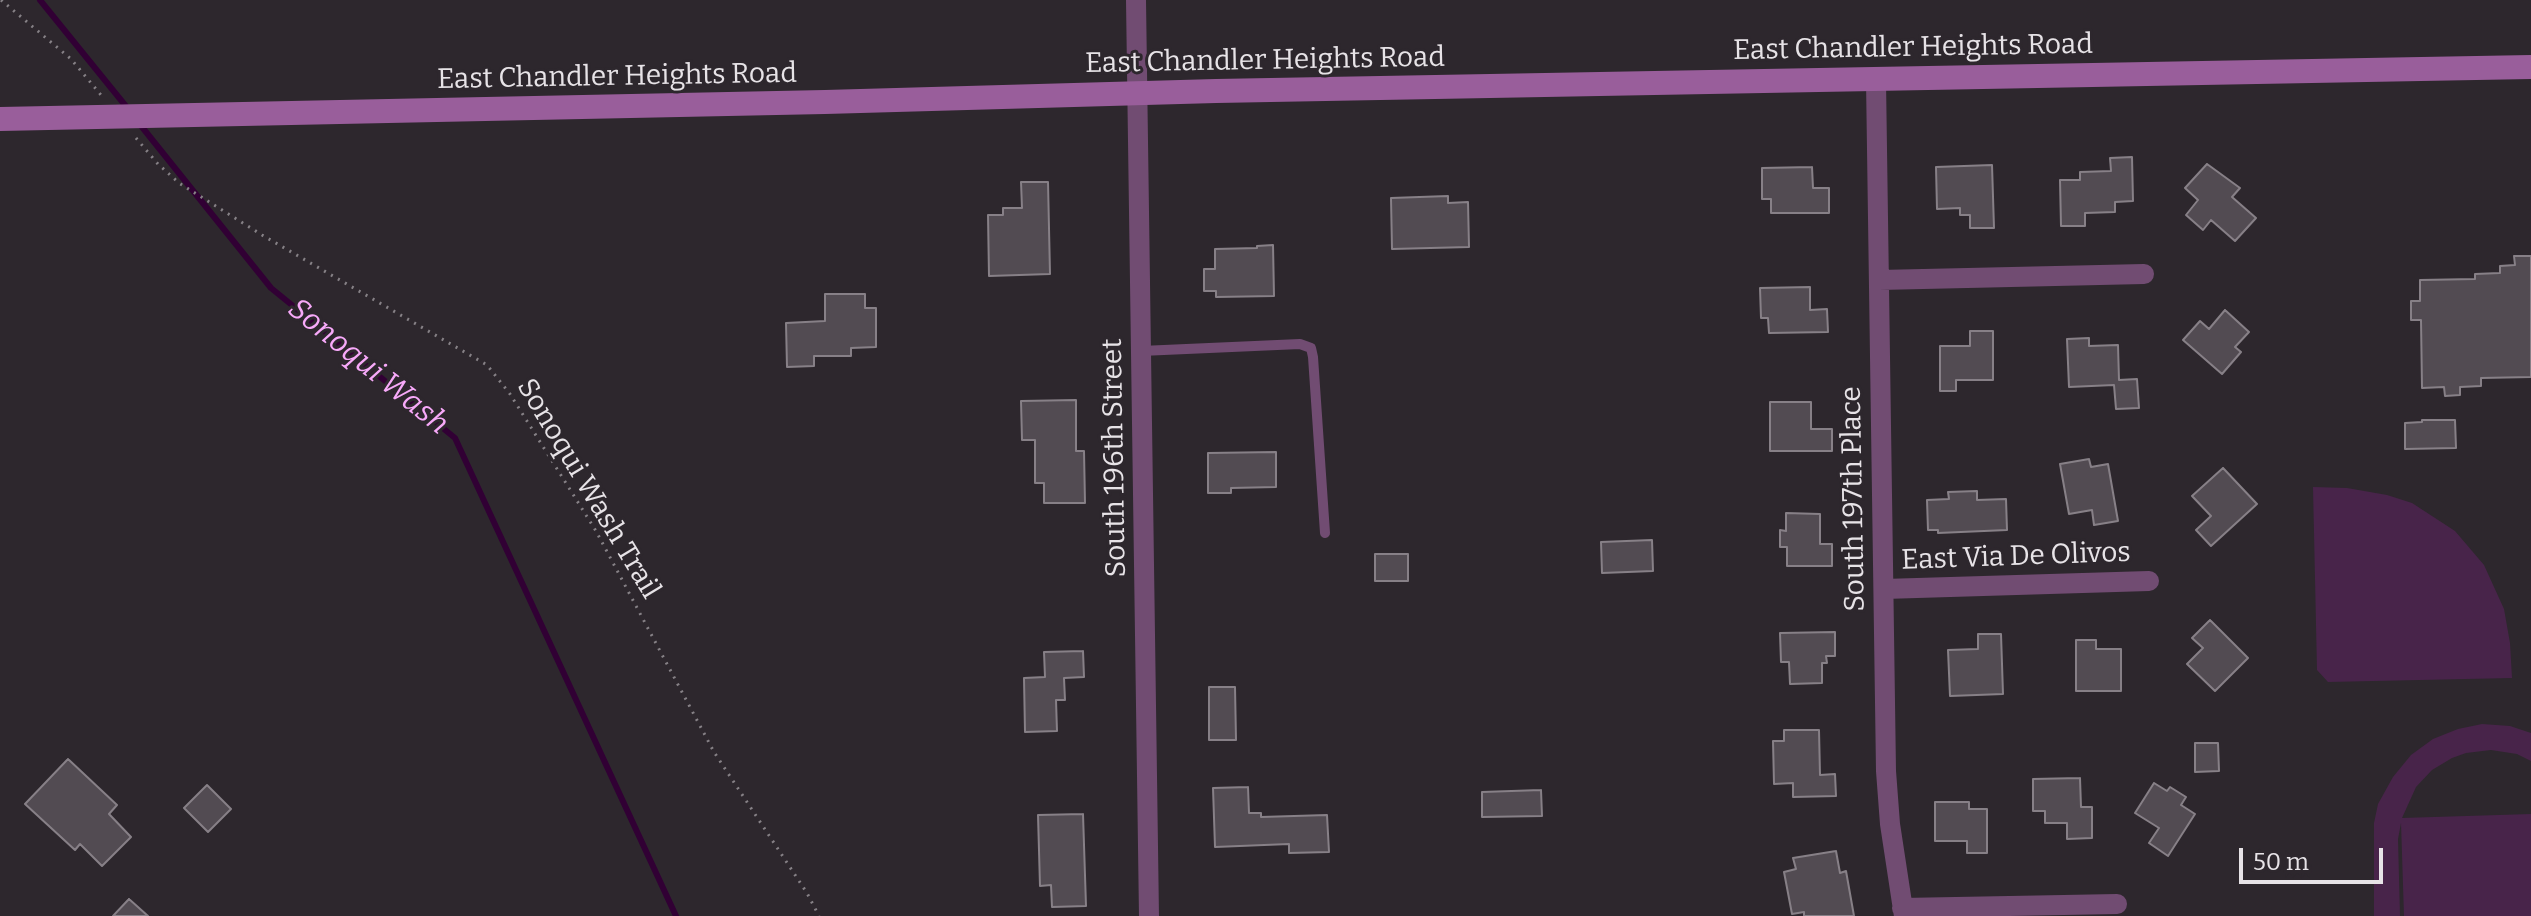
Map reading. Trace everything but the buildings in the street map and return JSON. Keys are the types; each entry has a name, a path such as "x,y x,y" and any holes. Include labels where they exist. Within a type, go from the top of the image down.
{"main road":[{"name":"East Chandler Heights Road","path":"0,119 2531,67"}],"street":[{"name":"South 196th Street","path":"1136,0 1149,916"},
{"name":"South 197th Place","path":"1876,80 1886,771 1903,912"},
{"path":"1879,280 2144,274"},
{"name":"East Via De Olivos","path":"1884,589 2149,581"},
{"path":"1903,912 2117,904"}],"lane":[{"path":"1141,351 1300,344 1311,348 1325,533"}],"path":[{"path":"1,0 71,59 100,94"},
{"name":"Sonoqui Wash Trail","path":"129,129 158,164 179,183 262,235 487,365 510,394 581,506 714,752 819,916"}],"shaded area":[{"path":"2313,487 2347,488 2387,495 2412,503 2455,531 2484,565 2504,609 2512,678 2328,682 2317,670"},
{"path":"2482,724 2510,726 2531,733 2531,761 2517,754 2491,750 2452,758 2432,770 2416,787 2402,818 2531,814 2531,916 2404,916 2401,823 2398,839 2400,916 2374,916 2374,823 2378,804 2393,777 2411,755 2433,739"}],"waterway":[{"name":"Sonoqui Wash","path":"40,0 129,110"},
{"name":"Sonoqui Wash","path":"138,122 271,288 455,438 676,916"}]}
